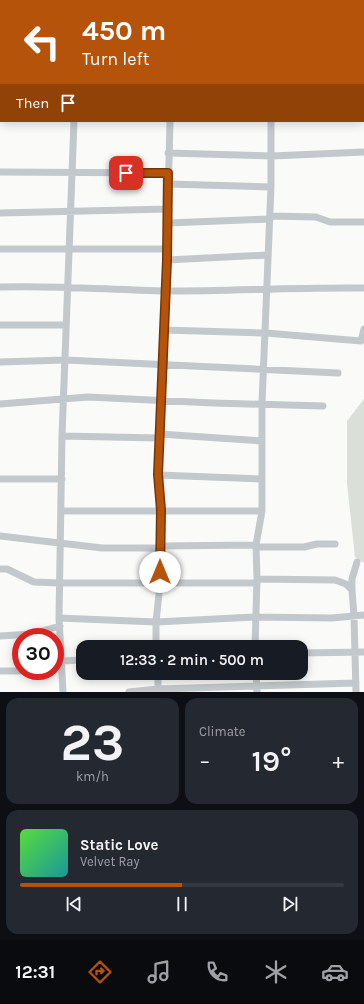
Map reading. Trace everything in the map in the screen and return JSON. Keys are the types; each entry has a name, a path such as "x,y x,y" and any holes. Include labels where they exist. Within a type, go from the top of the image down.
{"street":[{"path":"0,636 31,634 60,626 62,436 74,122"},
{"path":"156,640 156,622 160,584 161,510 158,474 164,365 170,122"},
{"path":"255,640 257,581 256,546 262,512 262,403 272,187 271,122"},
{"path":"168,153 272,156 364,152"},
{"path":"0,172 168,173"},
{"path":"168,184 272,187"},
{"path":"0,213 168,209"},
{"path":"168,223 316,217 330,222 364,222"},
{"path":"0,249 167,249"},
{"path":"167,260 268,255"},
{"path":"0,288 67,286 166,290 316,287 364,288"},
{"path":"0,325 66,325"},
{"path":"164,330 266,333 361,341 364,329"},
{"path":"0,362 65,360 338,373"},
{"path":"0,404 88,397 323,406"},
{"path":"62,436 159,436 262,441"},
{"path":"158,474 262,479"},
{"path":"0,479 62,479"},
{"path":"62,512 161,510 262,512"},
{"path":"0,536 102,548 256,546 304,547 317,544 335,544"},
{"path":"356,692 352,579 357,562"},
{"path":"0,569 7,569 34,582 160,584 335,580 346,584 352,590"},
{"path":"59,618 156,622 255,617 332,618 364,615"},
{"path":"308,653 364,652"},
{"path":"64,662 76,661"},
{"path":"0,671 12,671"},
{"path":"60,680 62,692"},
{"path":"129,692 158,690 257,689 356,683"}],"shaded area":[{"path":"364,399 364,563 355,557 347,483 347,421"}],"route":[{"path":"126,173 168,173 164,365 159,434 158,474 161,510 160,572"}]}
